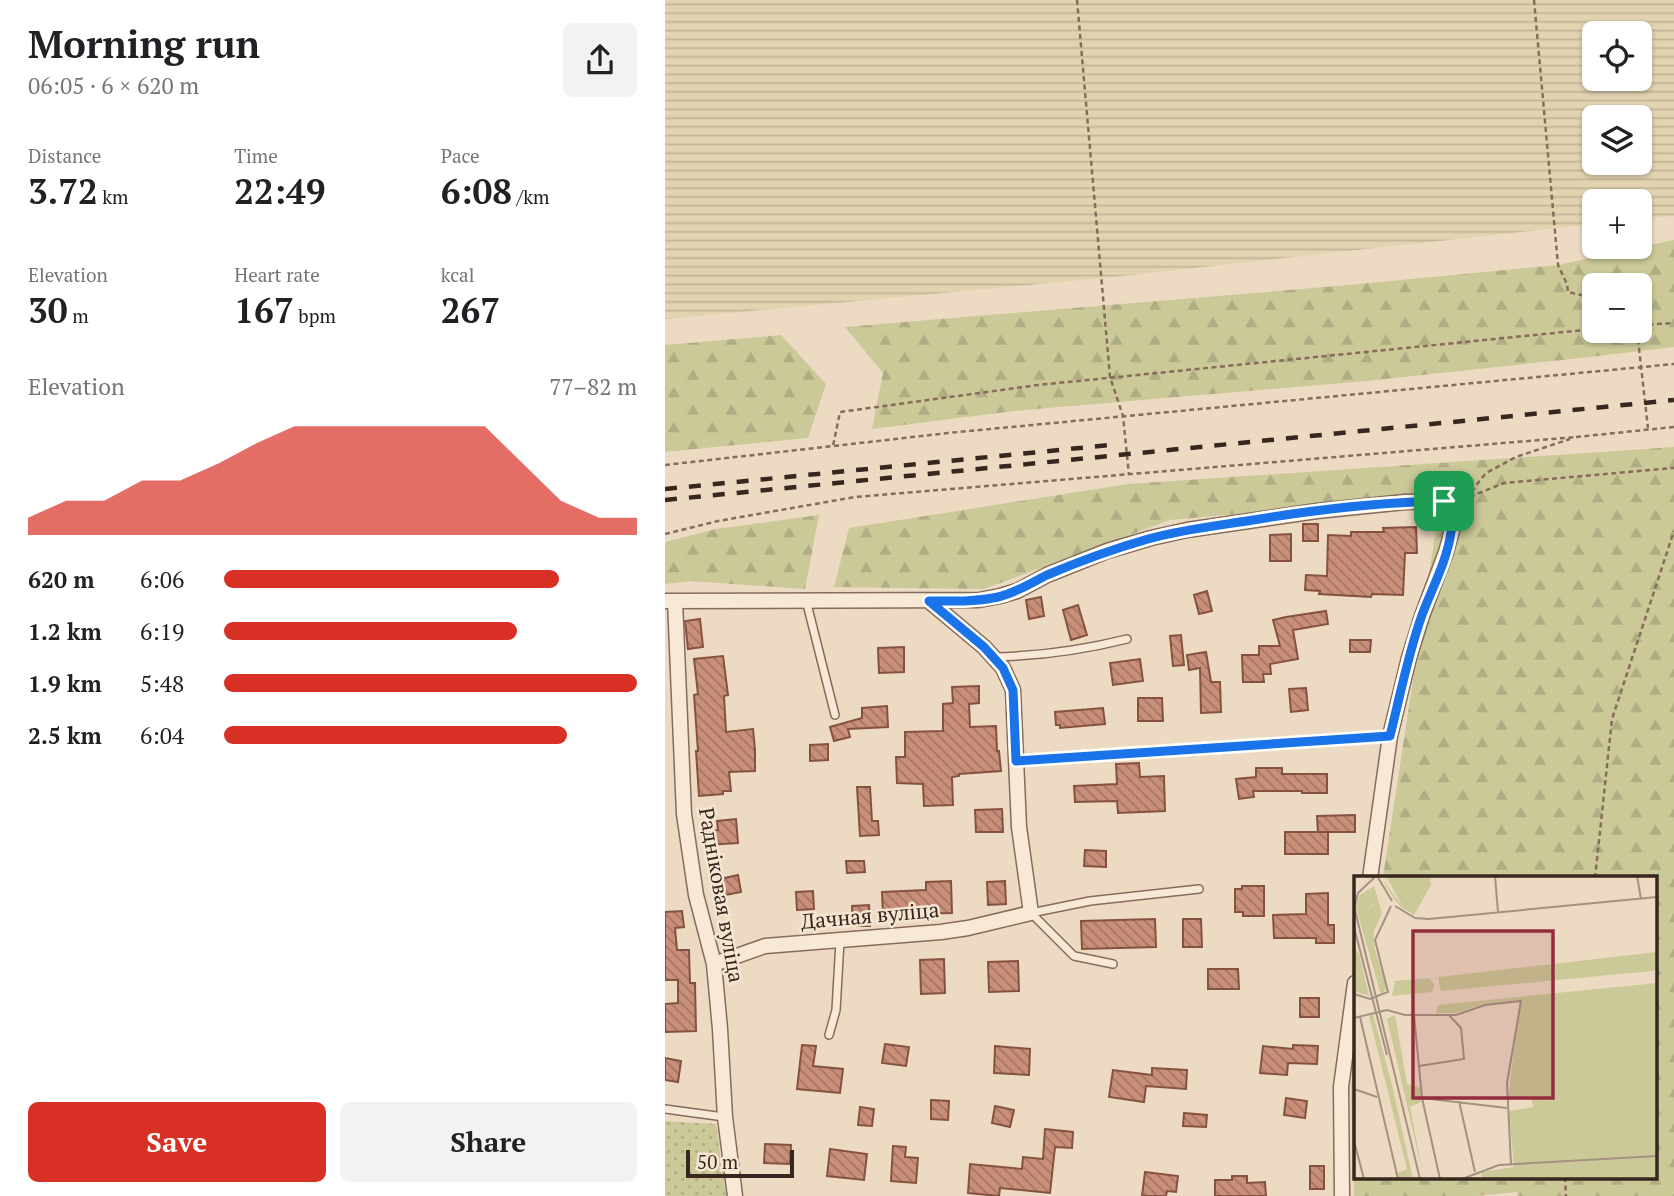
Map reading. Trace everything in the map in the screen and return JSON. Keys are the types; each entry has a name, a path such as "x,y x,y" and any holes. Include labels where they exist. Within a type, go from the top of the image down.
{"street":[{"path":"670,601 979,600 1017,591 1047,575 1107,551 1188,530 1317,511 1444,501 1451,513 1452,531 1409,658 1390,736 1370,876"},
{"name":"Радніковая вуліца","path":"670,601 684,814 696,895 714,964 725,1117 735,1196"},
{"path":"929,601 984,647 1003,668 1013,690 1019,827 1031,913"},
{"name":"Дачная вуліца","path":"714,964 765,946 968,928 1031,913"},
{"path":"1342,1196 1341,1087 1354,997"}],"lane":[{"path":"806,600 835,715"},
{"path":"993,657 1093,647 1127,639"},
{"path":"1016,761 1390,736"},
{"path":"1031,913 1090,901 1199,889"},
{"path":"1031,913 1074,956 1113,964"},
{"path":"828,1035 836,1010 841,940"},
{"path":"665,1109 725,1117"}],"path":[{"path":"1077,0 1111,377 1123,416 1129,475"},
{"path":"1534,0 1558,265 1568,292 1582,296"},
{"path":"1652,324 1674,323"},
{"path":"833,446 840,412 1038,385 1582,330"},
{"path":"1638,343 1648,429"},
{"path":"665,465 948,433 1674,364"},
{"path":"665,534 855,498 1674,427"},
{"path":"1464,500 1486,473 1516,457 1576,437"},
{"path":"1444,501 1464,500 1504,483 1674,468"},
{"path":"1595,876 1612,719 1674,531"},
{"path":"1565,1178 1566,1196"}],"shaded area":[{"path":"665,0 1674,0 1674,216 1652,218 1652,189 1582,189 1582,225 1103,278 665,319"}],"green space":[{"path":"1674,240 1674,347 1366,381 1014,411 872,429 883,373 845,327 1558,265 1586,259 1652,259 1652,245"},
{"path":"781,335 826,384 808,438 665,452 665,345"},
{"path":"1674,447 1674,1196 1518,1196 1517,1192 1476,1196 1354,1196 1351,1087 1354,1064 1354,1178 1657,1178 1657,876 1383,876 1441,496 1170,520 984,589 834,587 849,528 1128,484"},
{"path":"819,515 805,589 690,581 665,584 665,542 716,529"},
{"path":"665,1121 716,1124 726,1196 665,1196"}],"building":[{"path":"1303,524 1318,524 1318,541 1303,541"},
{"path":"1416,527 1417,553 1405,553 1403,595 1372,594 1371,597 1319,594 1320,591 1305,590 1306,575 1327,576 1328,535 1351,536 1351,532 1384,532 1383,528"},
{"path":"1291,534 1291,561 1270,561 1270,535"},
{"path":"1207,591 1212,611 1199,614 1194,595"},
{"path":"1041,597 1044,616 1029,619 1026,600"},
{"path":"1078,605 1087,635 1071,640 1063,610"},
{"path":"1326,611 1328,624 1293,630 1298,659 1270,664 1271,674 1263,674 1264,682 1243,682 1242,655 1259,655 1259,646 1280,646 1273,620"},
{"path":"700,619 703,647 688,649 685,621"},
{"path":"1181,635 1184,665 1173,666 1170,636"},
{"path":"1350,640 1371,640 1370,652 1350,652"},
{"path":"904,647 904,672 879,673 878,648"},
{"path":"1206,652 1211,682 1220,682 1221,712 1201,713 1200,668 1189,670 1187,655"},
{"path":"723,656 728,695 724,696 726,732 753,729 755,771 729,772 731,791 699,796 694,695 698,694 694,659"},
{"path":"1140,659 1143,681 1113,685 1110,663"},
{"path":"979,686 979,703 969,704 970,727 996,726 1001,771 959,774 952,777 953,805 924,806 923,784 897,783 896,757 905,757 905,732 943,731 943,704 953,703 952,687"},
{"path":"1306,688 1308,710 1291,712 1289,689"},
{"path":"1138,698 1162,698 1163,721 1138,721"},
{"path":"887,706 888,727 848,729 850,737 834,741 830,727 862,718 862,708"},
{"path":"1103,708 1105,724 1060,728 1060,725 1056,725 1055,712"},
{"path":"828,744 828,760 810,761 810,745"},
{"path":"1139,763 1140,777 1164,776 1165,811 1118,813 1117,801 1075,802 1074,786 1117,784 1116,764"},
{"path":"1256,768 1282,768 1282,774 1327,774 1327,793 1253,791 1254,797 1239,799 1236,779 1256,777"},
{"path":"857,787 870,787 872,821 878,821 879,835 860,836"},
{"path":"1002,809 1003,832 976,832 975,810"},
{"path":"1355,815 1355,832 1318,832 1317,816"},
{"path":"736,819 738,843 706,845 705,831 718,830 717,821"},
{"path":"1285,832 1328,832 1328,854 1285,854"},
{"path":"1085,850 1106,851 1106,867 1084,866"},
{"path":"846,861 864,861 865,872 847,873"},
{"path":"738,875 741,892 715,897 711,881"},
{"path":"951,881 952,913 883,915 882,892 926,890 926,882"},
{"path":"1005,881 1006,904 988,905 987,882"},
{"path":"1242,886 1264,886 1264,916 1243,916 1243,912 1235,912 1235,889 1242,889"},
{"path":"813,891 814,909 797,910 796,892"},
{"path":"1328,893 1328,925 1334,925 1334,943 1316,943 1316,938 1274,938 1273,915 1306,914 1306,894"},
{"path":"869,905 870,926 853,926 852,906"},
{"path":"682,911 684,927 675,928 677,950 689,950 690,983 695,983 696,1031 665,1032 665,1004 678,1003 678,980 665,980 665,912"},
{"path":"1155,919 1156,947 1082,949 1081,921"},
{"path":"1183,919 1201,919 1202,947 1183,947"},
{"path":"944,959 945,993 921,994 920,960"},
{"path":"1018,961 1019,991 989,992 988,962"},
{"path":"1208,969 1238,969 1239,989 1208,989"},
{"path":"1300,998 1319,998 1319,1017 1300,1017"},
{"path":"885,1044 909,1047 906,1066 882,1063"},
{"path":"802,1045 816,1046 813,1066 843,1069 840,1093 797,1089"},
{"path":"1293,1045 1318,1046 1317,1064 1288,1063 1287,1075 1260,1073 1263,1046 1293,1049"},
{"path":"995,1046 1030,1049 1029,1075 994,1073"},
{"path":"665,1058 681,1061 678,1082 665,1080"},
{"path":"1152,1068 1187,1070 1186,1089 1146,1086 1144,1102 1109,1097 1113,1070 1152,1075"},
{"path":"1286,1098 1307,1101 1305,1118 1284,1115"},
{"path":"931,1100 949,1101 948,1120 931,1119"},
{"path":"995,1106 1014,1110 1010,1127 992,1123"},
{"path":"860,1107 874,1109 872,1126 858,1125"},
{"path":"1184,1113 1207,1115 1206,1127 1183,1126"},
{"path":"1045,1129 1073,1132 1072,1148 1055,1147 1050,1193 1000,1188 999,1196 968,1193 970,1164 1022,1169 1023,1157 1043,1159"},
{"path":"765,1144 791,1145 790,1164 764,1163"},
{"path":"893,1146 906,1147 905,1157 918,1158 916,1183 891,1181"},
{"path":"830,1149 867,1154 864,1180 827,1176"},
{"path":"1310,1166 1324,1166 1324,1189 1310,1189"},
{"path":"1145,1172 1178,1176 1176,1192 1167,1191 1166,1196 1142,1196"},
{"path":"1232,1176 1247,1176 1247,1183 1265,1182 1266,1196 1215,1196 1215,1180 1232,1180"}],"railway":[{"path":"665,500 1674,400"},
{"path":"665,489 1110,445"}],"route":[{"path":"1444,501 1451,513 1452,531 1409,658 1390,736 1016,761 1013,690 1003,668 984,647 929,601 979,600 1000,596 1107,551 1188,530 1317,511 1444,501"}]}
